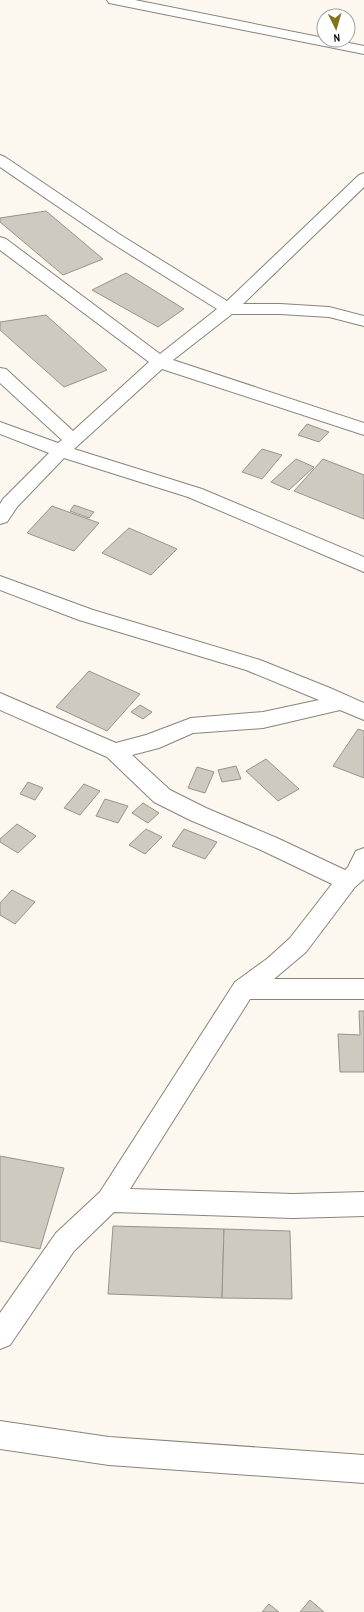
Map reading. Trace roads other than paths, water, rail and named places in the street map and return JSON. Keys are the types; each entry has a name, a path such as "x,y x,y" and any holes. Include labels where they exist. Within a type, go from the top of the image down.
{"street":[{"path":"114,0 364,50"},
{"path":"0,160 113,237 228,309 280,309 329,312 364,321"},
{"path":"0,518 10,503 67,446 160,362 228,309 364,178"},
{"path":"0,242 160,362 364,429"},
{"path":"0,373 67,446"},
{"path":"0,428 67,446 132,472 195,492 364,565"},
{"path":"0,583 86,616 253,665 323,692 364,712"},
{"path":"0,701 115,751 162,796 198,814 269,844 347,881"},
{"path":"115,751 151,742 191,726 263,720 342,702"},
{"path":"0,1336 65,1242 109,1200 243,989 276,965 298,945 347,881 356,873 364,857"},
{"path":"243,989 364,989"},
{"path":"109,1200 293,1206 364,1204"},
{"path":"0,1435 109,1451 364,1469"}]}
